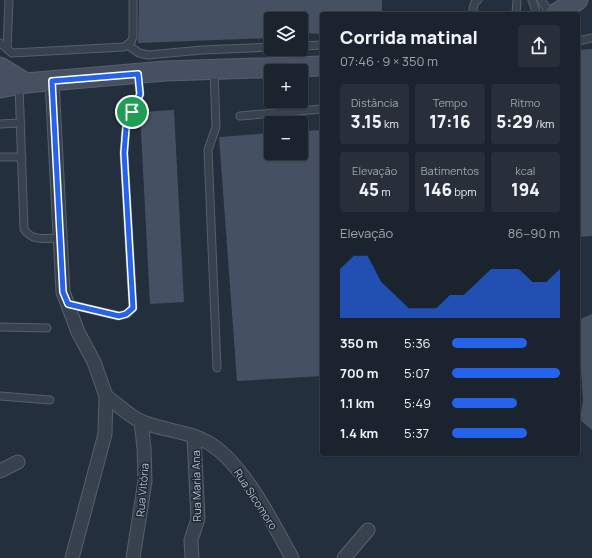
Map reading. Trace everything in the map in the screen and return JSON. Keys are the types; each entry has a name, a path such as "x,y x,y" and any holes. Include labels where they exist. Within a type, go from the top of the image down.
{"main road":[{"path":"559,12 578,0"},
{"path":"3,58 23,84"},
{"path":"0,88 52,81 138,74 320,66"}],"street":[{"path":"52,81 63,292 78,332 94,362 106,396 105,434 72,558"},
{"name":"Rua Sicomoro","path":"106,396 141,421 194,437 212,445 232,463 255,494 292,558"},
{"name":"Rua Vitória","path":"133,558 145,481 141,421"},
{"name":"Rua Maria Ana","path":"192,558 191,540 198,519 194,437"},
{"path":"0,470 18,462"},
{"path":"344,558 368,530"}],"lane":[{"path":"3,58 9,0"},
{"path":"3,58 12,53 124,47 128,45 133,37 133,0"},
{"path":"473,12 472,8 478,0"},
{"path":"515,0 516,12"},
{"path":"532,0 536,12"},
{"path":"541,0 549,12"},
{"path":"580,41 592,38"},
{"path":"0,43 3,58"},
{"path":"128,45 139,53 148,55 202,50 264,47"},
{"path":"308,46 320,45"},
{"path":"214,70 216,123 208,150 217,368"},
{"path":"68,304 119,316 126,314 133,308 124,153 126,128 140,94 138,74"},
{"path":"23,84 21,123 24,229 28,234 37,239 60,238"},
{"path":"240,116 320,109"},
{"path":"0,124 21,123"},
{"path":"0,157 22,157"},
{"path":"0,327 47,328"},
{"path":"0,396 50,400"}],"building":[{"path":"139,0 382,0 382,12 320,12 320,34 308,33 308,12 264,12 264,38 138,43"},
{"path":"592,49 592,236 580,237 580,50"},
{"path":"174,110 184,302 150,304 140,112"},
{"path":"320,130 320,376 237,381 219,137 264,134 264,160 308,160 308,131"},
{"path":"592,314 592,430 580,420 583,400 580,352 580,319"}],"route":[{"path":"138,74 140,94 132,112 126,128 124,153 133,308 126,314 119,316 68,304 63,292 52,81 138,74"}]}
